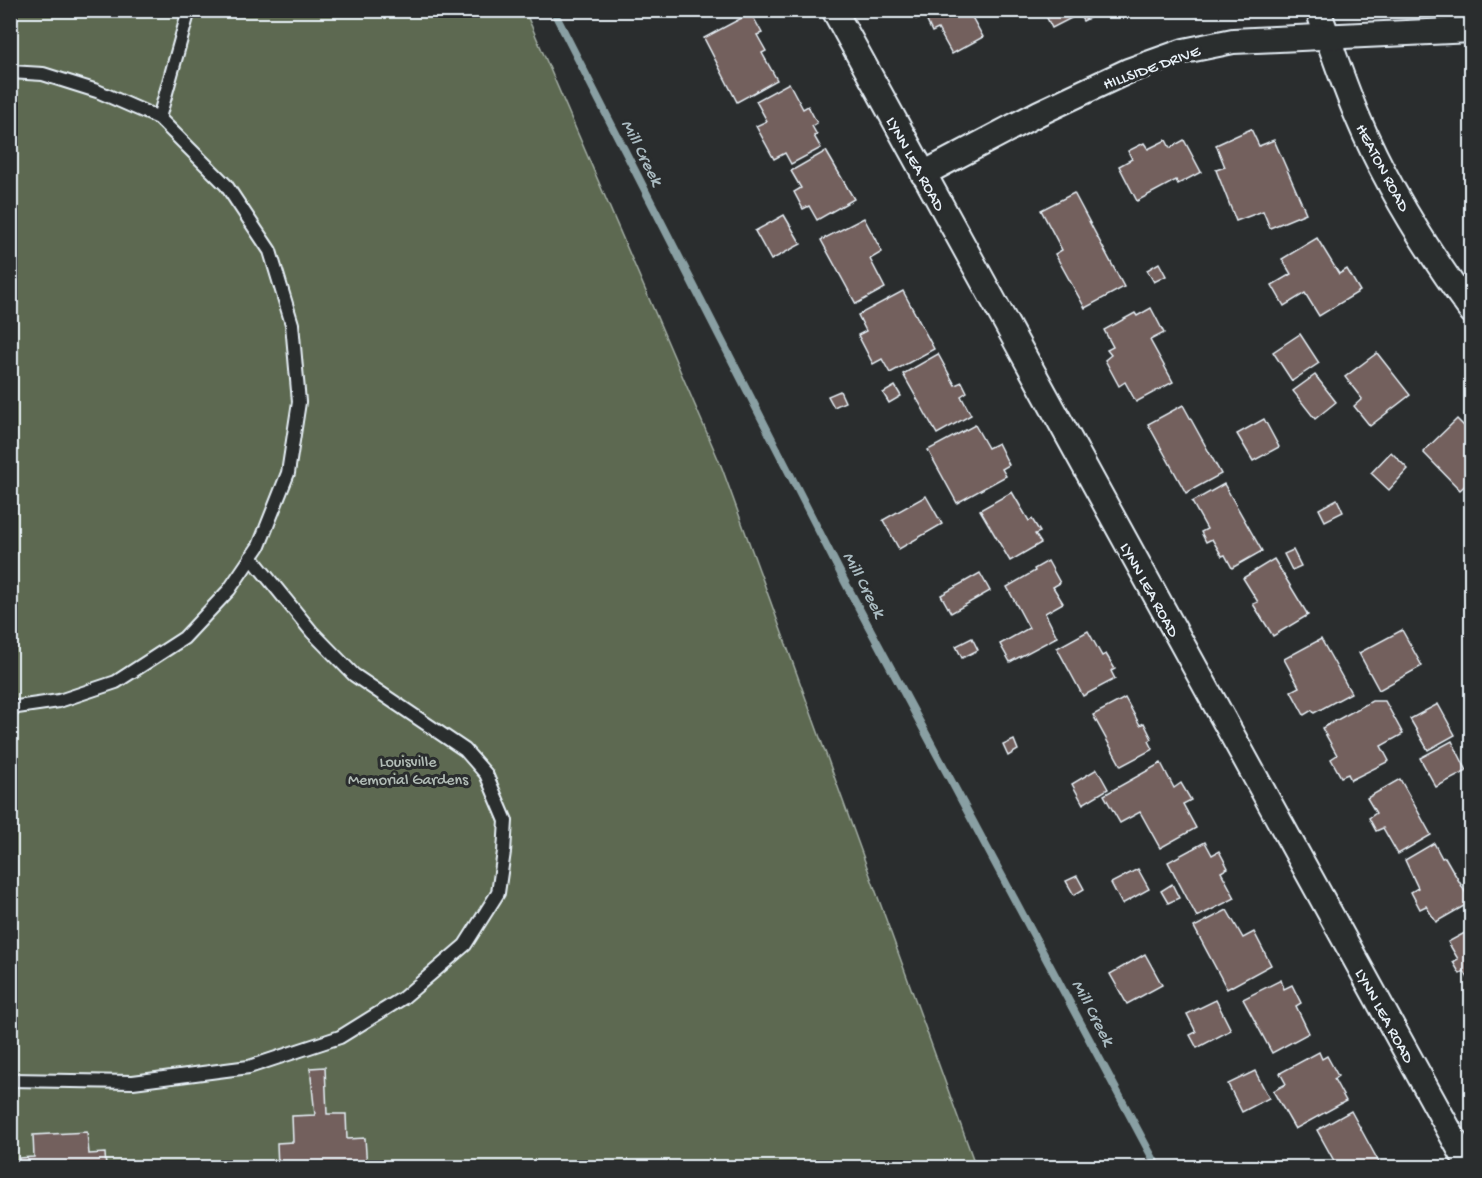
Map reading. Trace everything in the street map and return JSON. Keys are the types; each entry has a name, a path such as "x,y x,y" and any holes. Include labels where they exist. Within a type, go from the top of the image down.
{"street":[{"name":"LYNN LEA ROAD","path":"834,10 1470,1167"},
{"name":"HEATON ROAD","path":"1318,10 1358,119 1390,184 1435,259 1472,312"},
{"name":"HILLSIDE DRIVE","path":"923,174 1039,113 1128,71 1184,51 1233,41 1472,30"}],"lane":[{"path":"159,118 189,10"},
{"path":"10,72 54,77 97,91 159,118 226,185 270,252 292,324 300,402 288,473 259,546 229,590 184,638 116,682 59,701 10,708"},
{"path":"10,1080 133,1082 249,1067 340,1037 403,998 465,945 498,893 506,821 486,774 465,750 354,675 312,632 251,557"}],"green space":[{"name":"Louisville Memorial Gardens","path":"10,11 525,11 722,468 976,1167 11,1167"}],"building":[{"path":"912,10 968,10 983,37 952,54 938,29 932,32 924,15 916,19"},
{"path":"1043,10 1103,11 1083,21 1079,14 1052,28"},
{"path":"751,13 762,33 757,35 766,51 762,53 777,80 737,102 704,38"},
{"path":"789,83 803,109 808,106 817,123 812,126 817,135 814,136 821,148 791,164 785,153 774,159 756,126 767,121 756,101"},
{"path":"1251,129 1259,146 1274,140 1306,213 1270,228 1263,211 1236,221 1216,170 1225,167 1216,145"},
{"path":"1166,140 1170,148 1184,140 1201,172 1178,184 1176,180 1137,201 1119,166 1132,159 1128,151 1144,143 1148,149"},
{"path":"826,151 854,199 817,220 809,206 803,209 794,192 801,188 791,171"},
{"path":"1074,193 1124,287 1085,308 1055,254 1062,250 1041,210"},
{"path":"784,215 801,244 771,260 755,231"},
{"path":"864,218 882,252 870,259 885,288 856,304 821,240"},
{"path":"1317,238 1339,274 1347,269 1360,291 1319,316 1305,293 1284,306 1272,285 1291,274 1282,259"},
{"path":"1159,263 1166,276 1154,282 1147,270"},
{"path":"903,291 934,349 890,373 882,359 873,364 858,335 866,331 858,315"},
{"path":"1151,308 1164,333 1150,340 1173,382 1136,402 1125,382 1119,386 1105,360 1111,355 1107,350 1113,347 1104,330 1135,313 1137,316"},
{"path":"1300,334 1319,363 1292,381 1273,352"},
{"path":"1377,353 1410,395 1370,426 1354,406 1362,399 1345,377"},
{"path":"938,354 955,385 962,382 967,392 961,396 971,415 937,434 903,374"},
{"path":"1315,375 1336,402 1315,419 1293,391"},
{"path":"895,386 901,396 889,403 883,393"},
{"path":"840,391 845,402 834,407 828,396"},
{"path":"1183,405 1221,474 1186,493 1148,424"},
{"path":"1264,419 1279,447 1253,461 1237,434"},
{"path":"1457,419 1472,434 1468,440 1472,444 1472,479 1460,490 1423,452"},
{"path":"975,425 988,448 998,443 1009,465 1002,469 1006,476 957,503 928,450"},
{"path":"1391,452 1408,469 1389,490 1371,473"},
{"path":"1224,484 1262,551 1232,568 1212,539 1206,542 1201,532 1207,529 1192,502"},
{"path":"1012,492 1029,521 1032,519 1040,532 1035,534 1041,543 1010,561 980,510"},
{"path":"926,496 942,524 899,549 883,520"},
{"path":"1337,499 1343,512 1325,521 1319,509"},
{"path":"1293,550 1301,566 1292,570 1284,554"},
{"path":"1274,559 1308,615 1273,636 1253,604 1258,602 1243,578"},
{"path":"1048,561 1060,583 1053,587 1063,603 1045,613 1057,637 1010,662 1000,644 1029,628 1007,587"},
{"path":"980,573 990,591 951,613 941,595"},
{"path":"1402,630 1422,666 1379,690 1359,653"},
{"path":"1088,631 1102,656 1106,654 1115,669 1111,671 1115,679 1083,696 1057,648"},
{"path":"972,638 978,650 962,658 956,646"},
{"path":"1321,639 1351,693 1314,713 1312,710 1304,715 1291,691 1299,687 1284,659"},
{"path":"1125,698 1140,725 1144,723 1152,739 1149,741 1153,749 1121,766 1093,715"},
{"path":"1372,701 1385,701 1403,734 1381,746 1389,761 1351,780 1348,774 1341,777 1331,759 1337,755 1322,728"},
{"path":"1438,704 1455,735 1428,750 1410,719"},
{"path":"1014,740 1018,750 1008,756 1003,745"},
{"path":"1452,741 1467,771 1436,787 1420,758"},
{"path":"1161,763 1174,788 1181,783 1191,800 1183,804 1196,828 1160,848 1140,812 1120,823 1104,795"},
{"path":"1097,769 1108,789 1083,804 1072,784"},
{"path":"1400,779 1431,835 1398,854 1383,828 1376,831 1369,818 1376,813 1367,798"},
{"path":"1205,842 1212,855 1219,851 1228,868 1221,872 1235,898 1197,917 1168,862"},
{"path":"1434,843 1442,858 1445,857 1471,902 1436,922 1426,906 1420,909 1411,892 1418,888 1405,860"},
{"path":"1138,869 1149,889 1122,904 1111,883"},
{"path":"1077,876 1084,889 1074,895 1066,881"},
{"path":"1172,884 1179,898 1168,903 1161,891"},
{"path":"1227,910 1243,938 1254,932 1271,965 1227,989 1194,927"},
{"path":"1472,929 1472,985 1464,971 1460,974 1453,962 1458,959 1448,942"},
{"path":"1145,954 1162,985 1127,1004 1110,974"},
{"path":"1281,980 1284,989 1292,985 1301,1003 1296,1006 1309,1033 1272,1053 1243,999"},
{"path":"1216,1000 1231,1030 1197,1048 1190,1035 1196,1032 1187,1014"},
{"path":"1319,1052 1322,1059 1327,1056 1338,1076 1334,1079 1346,1101 1295,1129 1273,1091 1286,1084 1280,1073"},
{"path":"325,1067 327,1114 346,1114 347,1139 365,1138 367,1168 278,1168 277,1143 293,1142 292,1116 315,1115 310,1068"},
{"path":"1255,1071 1269,1098 1242,1112 1228,1084"},
{"path":"1351,1111 1382,1168 1338,1168 1317,1130"},
{"path":"87,1132 89,1154 105,1153 106,1168 19,1168 19,1158 34,1157 33,1135"},
{"path":"235,1162 236,1168 150,1167"}],"waterway":[{"name":"Mill Creek","path":"553,10 846,584 1158,1168"}]}
